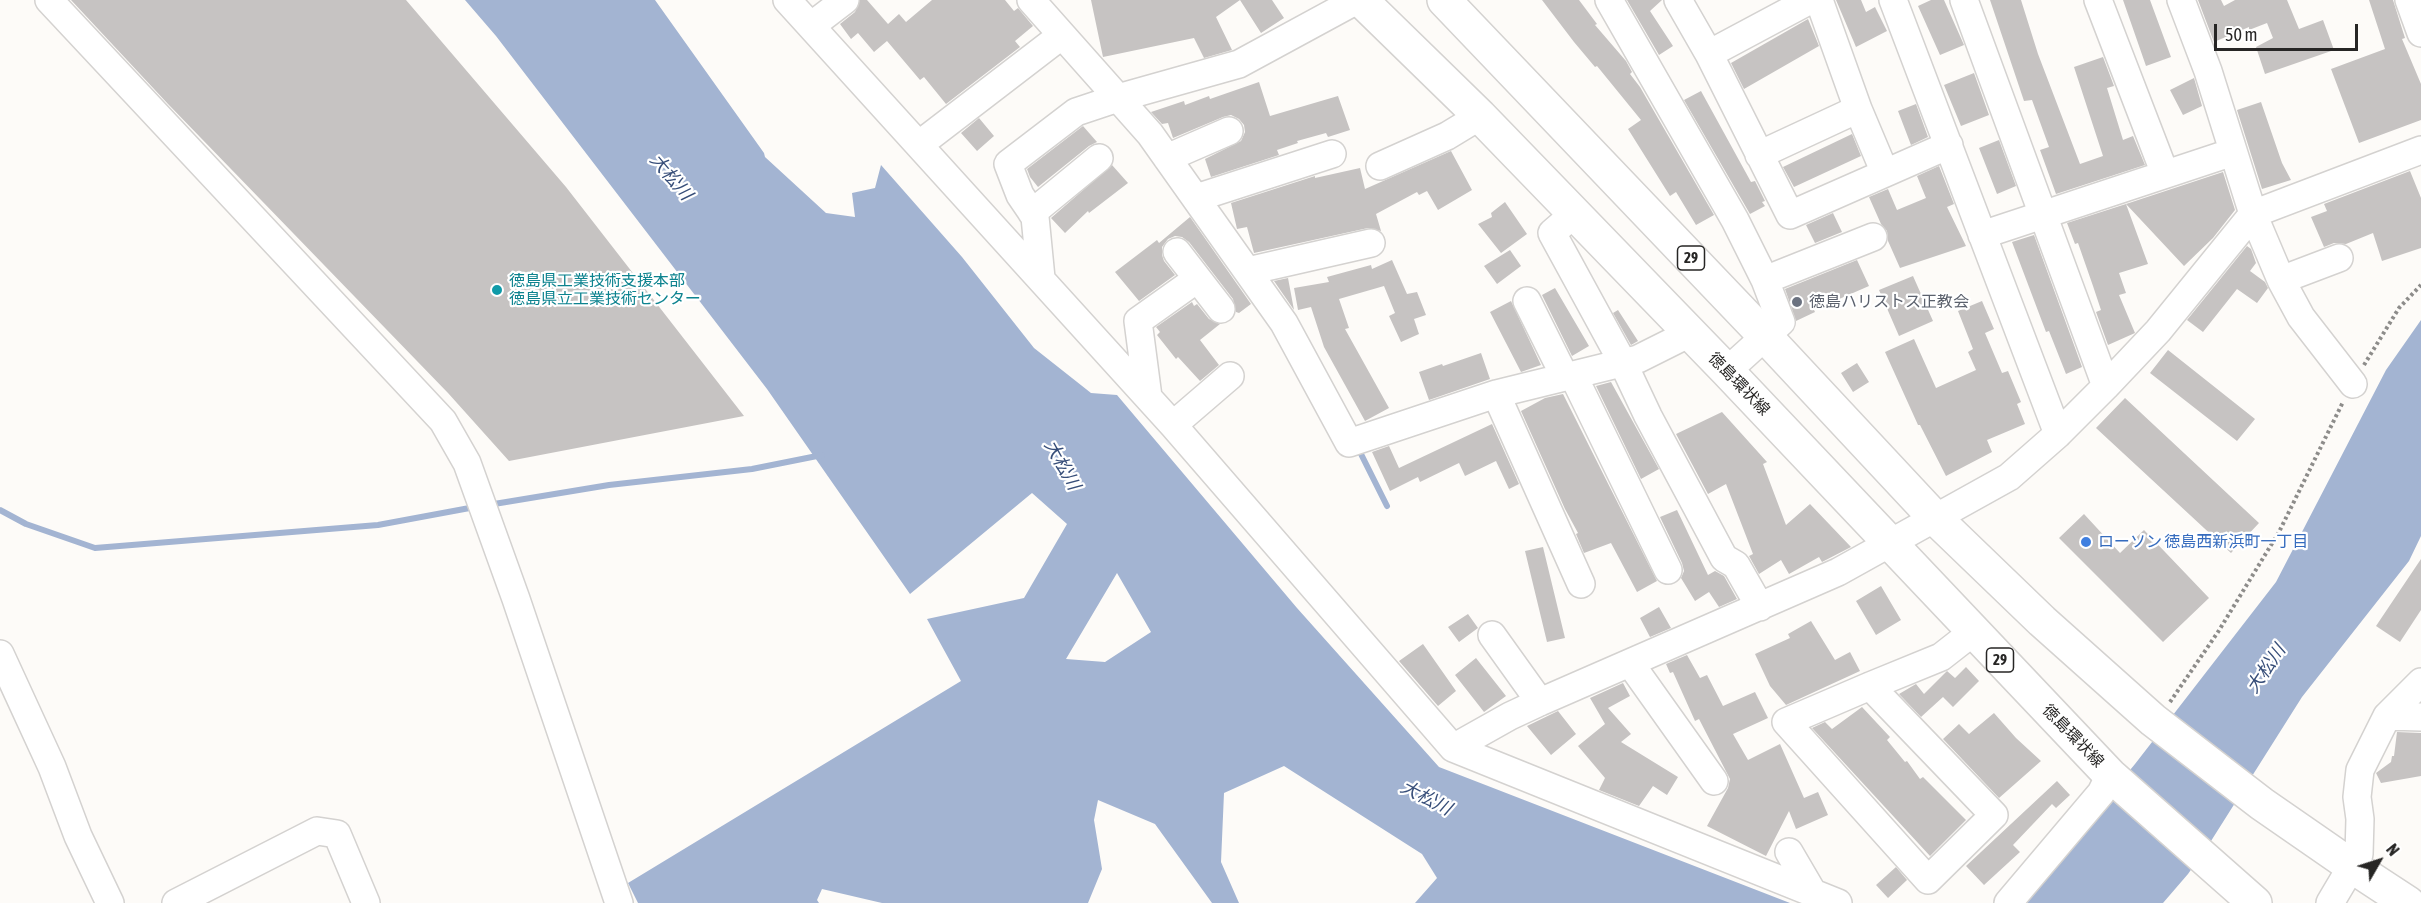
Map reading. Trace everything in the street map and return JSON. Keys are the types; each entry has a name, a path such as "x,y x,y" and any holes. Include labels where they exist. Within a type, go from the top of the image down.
{"main road":[{"name":"徳島環状線","path":"1359,0 1480,116 1575,213 2112,777 2225,879 2255,903"},
{"name":"29","path":"1444,0 1766,336 1935,518 2042,621 2155,722 2262,804 2408,903"}],"street":[{"path":"49,0 443,421 467,463 513,588 619,903"},
{"path":"788,0 1173,425 1453,748 1826,898"},
{"path":"812,26 845,0"},
{"path":"1031,0 1150,134 1196,198 1284,323 1349,443 1496,394 1638,359 1690,333"},
{"path":"1041,278 1035,217 1026,204 1008,164 1077,112 1239,64 1359,0"},
{"path":"1608,0 1735,220 1765,280 1781,322 1727,371"},
{"path":"1678,0 1709,54 1790,215 1949,146"},
{"path":"1709,54 1810,0"},
{"path":"1819,0 1858,109 1884,173"},
{"path":"1893,0 2058,434"},
{"path":"1964,0 2106,386"},
{"path":"2098,0 2165,174"},
{"path":"2181,0 2208,71 2253,214 2281,279 2301,317 2353,384"},
{"path":"2409,0 2421,33"},
{"path":"920,144 1062,35"},
{"path":"1759,155 1858,109"},
{"path":"1380,166 1447,136 1480,116"},
{"path":"1167,158 1229,131"},
{"path":"1453,748 1540,702 1838,572 2009,477 2058,434 2158,331 2197,280 2253,214 2421,150"},
{"path":"1982,235 2233,152"},
{"path":"1196,198 1332,154"},
{"path":"989,221 1006,198 1026,204 1099,158"},
{"path":"1575,213 1552,233 1623,363 1648,416 1724,558 1736,565 1760,607"},
{"path":"1765,280 1874,237"},
{"path":"1248,272 1371,243"},
{"path":"1178,252 1221,309"},
{"path":"2281,279 2339,258"},
{"path":"1148,397 1138,321 1197,279"},
{"path":"1527,302 1569,376 1668,570"},
{"path":"1173,425 1230,376"},
{"path":"1496,394 1582,585"},
{"path":"1870,686 1994,815 1928,880 1786,722 1870,686 1941,657 1973,632"},
{"path":"1492,635 1540,702"},
{"path":"0,654 52,767 78,836 110,903"},
{"path":"1630,663 1714,781"},
{"path":"2330,903 2359,854 2360,819 2357,797 2360,770 2387,716 2421,682"},
{"path":"2387,716 2421,717"},
{"path":"2008,903 2112,777"},
{"path":"176,903 317,831 338,834 366,903"},
{"path":"1789,852 1826,898"}],"path":[{"path":"2155,722 2217,632 2279,532 2353,384 2399,308 2421,285"}],"water":[{"name":"大松川","path":"465,0 655,0 765,157 826,213 855,217 852,193 875,188 881,165 962,257 1034,348 1091,393 1117,395 1297,608 1439,767 1790,903 1415,903 1437,878 1422,854 1284,766 1224,793 1221,862 1239,903 1212,903 1155,824 1098,800 1094,820 1102,869 1088,903 882,903 822,889 817,900 819,903 638,903 628,883 961,681 927,619 1024,598 1067,524 1032,493 910,594 767,389 496,36","holes":["1117,573 1151,632 1105,662 1066,659"]},
{"name":"大松川","path":"2421,320 2421,536 2409,561 2302,697 2211,841 2188,874 2163,903 2020,903 2135,764 2276,582 2386,370"}],"building":[{"name":"徳島県工業技術支援本部 徳島県立工業技術センター","path":"71,0 406,0 566,187 744,416 509,461 448,393 168,104"},
{"path":"860,0 867,0 888,24 899,14 906,22 932,0 1005,0 1014,11 1018,8 1033,26 1015,41 1020,47 946,104 924,77 920,80 887,41 874,52 858,33 851,39 840,24 855,12"},
{"path":"1091,0 1240,0 1216,17 1232,50 1204,58 1194,38 1103,57"},
{"path":"1240,0 1272,0 1284,18 1261,33"},
{"path":"1542,0 1579,0 1597,24 1595,25 1626,61 1632,72 1630,74 1640,87 1714,215 1696,225 1676,192 1670,196 1628,129 1641,120 1597,66 1595,67 1574,42"},
{"path":"1627,0 1662,0 1650,11 1673,46 1659,55"},
{"path":"1836,0 1861,0 1866,12 1875,7 1887,31 1856,47"},
{"path":"1931,0 1944,0 1964,45 1940,55 1918,6"},
{"path":"1990,0 2021,0 2038,54 2080,164 2103,156 2074,67 2103,57 2114,86 2107,88 2123,140 2133,136 2145,165 2056,194 2040,150 2049,147 2032,100 2024,101"},
{"path":"2123,0 2150,0 2171,57 2146,66"},
{"path":"2198,0 2221,0 2224,6 2235,0 2287,0 2299,29 2323,20 2334,50 2265,74 2256,47 2273,38 2267,23 2249,30 2249,27 2214,42"},
{"path":"2369,0 2393,0 2405,38 2402,39 2421,84 2421,120 2359,143 2331,69 2385,49"},
{"path":"1808,19 1819,46 1744,89 1731,63"},
{"path":"1974,73 1989,115 1961,126 1944,85"},
{"path":"2194,78 2202,106 2183,115 2170,90"},
{"path":"1259,82 1270,116 1338,96 1350,130 1328,137 1326,133 1297,141 1298,143 1277,150 1279,155 1211,177 1205,159 1241,141 1245,132 1244,125 1239,119 1231,115 1223,117 1173,138 1168,123 1162,124 1151,112 1184,101 1185,105 1209,96 1210,99"},
{"path":"1701,91 1751,182 1755,181 1765,201 1762,202 1765,206 1750,214 1684,100"},
{"path":"2261,102 2282,163 2291,180 2262,189 2237,110"},
{"path":"1916,104 1928,137 1911,145 1898,111"},
{"path":"979,118 994,136 977,151 961,133"},
{"path":"1083,126 1097,142 1038,187 1027,169"},
{"path":"1852,134 1861,156 1794,187 1783,167"},
{"path":"1999,140 2016,186 1997,194 1979,148"},
{"path":"1451,151 1472,190 1438,210 1427,191 1419,195 1417,192 1376,214 1381,231 1368,228 1254,253 1247,227 1237,229 1231,203 1315,176 1315,178 1360,168 1365,189"},
{"path":"1112,165 1128,183 1089,213 1088,211 1065,233 1051,218"},
{"path":"1939,166 1954,204 1947,207 1966,246 1900,268 1888,241 1887,231 1881,224 1869,197 1888,189 1897,210 1926,198 1917,176"},
{"path":"2410,171 2421,198 2421,248 2382,261 2373,233 2346,244 2334,243 2324,247 2311,217 2327,211 2324,204"},
{"path":"2223,172 2235,210 2213,238 2184,266 2126,204"},
{"path":"1505,202 1527,234 1501,253 1478,224 1492,217 1491,213"},
{"path":"2126,204 2148,264 2119,273 2126,293 2119,295 2135,333 2108,345 2096,312 2101,310 2093,286 2078,243 2075,244 2067,223"},
{"path":"1833,213 1842,232 1815,243 1806,225"},
{"path":"1190,217 1251,304 1239,313 1236,312 1233,299 1189,242 1182,237 1175,236 1168,239 1162,247 1164,261 1175,275 1139,301 1115,272 1157,240 1159,243"},
{"path":"2034,235 2082,367 2066,374 2049,331 2046,332 2012,242"},
{"path":"2247,246 2251,249 2256,263 2250,271 2265,282 2268,288 2257,303 2237,289 2203,332 2187,320"},
{"path":"1510,250 1521,266 1497,284 1484,266"},
{"path":"1392,260 1407,294 1417,292 1426,315 1414,319 1419,334 1401,342 1389,316 1395,313 1384,286 1339,299 1349,328 1345,329 1389,408 1365,421 1324,347 1311,307 1298,310 1294,288 1329,282 1327,277 1371,265 1372,269"},
{"path":"1857,260 1869,286 1814,310 1815,312 1796,321 1785,289"},
{"path":"1913,276 1933,321 1899,336 1879,290"},
{"path":"1288,278 1294,310 1274,281"},
{"path":"1555,288 1589,346 1572,356 1542,295"},
{"path":"1511,301 1541,365 1521,372 1490,312"},
{"path":"1982,301 1994,329 1985,333 2002,373 2008,371 2021,402 2017,404 2025,424 1987,440 1992,452 1946,476 1918,425 1885,352 1914,339 1936,388 1976,370 1968,352 1973,349 1958,311"},
{"path":"1192,302 1194,306 1197,304 1209,319 1220,324 1200,340 1219,365 1200,381 1178,357 1176,359 1157,335 1160,332 1156,327"},
{"path":"1618,310 1638,341 1631,345 1613,313"},
{"path":"2168,350 2255,419 2237,441 2150,373"},
{"path":"1481,353 1490,379 1429,400 1419,372"},
{"path":"1857,363 1869,382 1853,392 1841,373"},
{"path":"1611,382 1659,469 1641,479 1596,386"},
{"path":"1563,394 1657,581 1637,592 1611,543 1584,553 1576,534 1578,533 1521,411 1545,398"},
{"path":"2125,398 2259,523 2231,553 2096,428"},
{"path":"1722,412 1767,462 1763,464 1786,525 1810,504 1851,547 1822,562 1819,557 1789,574 1781,560 1759,574 1749,556 1753,554 1726,484 1708,494 1676,434"},
{"path":"1492,424 1519,484 1509,489 1496,461 1465,476 1459,463 1420,482 1418,477 1390,491 1372,452 1389,446 1399,468"},
{"path":"1677,510 1708,575 1715,571 1724,576 1737,599 1719,607 1709,592 1695,601 1681,578 1684,571 1682,563 1660,517"},
{"path":"2084,514 2120,553 2144,530 2209,598 2163,642 2059,538"},
{"path":"1543,547 1565,638 1547,642 1525,551"},
{"path":"2421,559 2421,610 2400,642 2376,626"},
{"path":"1881,586 1901,620 1876,635 1856,601"},
{"path":"1659,607 1671,628 1650,637 1640,618"},
{"path":"1468,614 1478,628 1459,642 1448,627"},
{"path":"1811,621 1835,660 1850,652 1860,671 1786,705 1770,686 1755,654 1790,638 1788,634"},
{"path":"1423,644 1456,691 1438,706 1399,661"},
{"path":"1687,655 1700,678 1707,675 1723,706 1755,692 1768,718 1733,734 1748,760 1780,744 1804,798 1818,792 1828,815 1796,829 1789,811 1766,856 1707,826 1728,788 1730,779 1699,719 1695,721 1673,672 1670,673 1666,664"},
{"path":"1476,658 1506,696 1484,712 1455,675"},
{"path":"1966,667 1979,681 1953,707 1943,697 1921,717 1899,694 1916,684 1924,694 1947,671 1955,678"},
{"path":"1623,683 1630,696 1608,708 1631,734 1621,742 1678,777 1667,795 1653,786 1639,806 1599,790 1605,778 1578,746 1605,724 1590,698"},
{"path":"1862,707 1890,737 1887,740 1920,779 1923,777 1966,820 1930,856 1812,728 1825,722 1832,729"},
{"path":"1558,711 1576,734 1551,755 1527,726"},
{"path":"1994,713 2041,761 1999,798 1943,739 1959,724 1969,734"},
{"path":"2397,732 2421,733 2421,776 2381,783 2376,773 2391,762"},
{"path":"2057,781 2070,795 2056,808 2052,804 2013,845 2020,852 1984,885 1966,866"},
{"path":"1896,867 1907,880 1888,898 1876,885"}],"waterway":[{"path":"1359,450 1387,506"},
{"path":"488,505 609,485 752,469 822,455"},
{"path":"0,510 26,524 95,548 378,525 475,507"}],"place":[{"name":"徳島県工業技術支援本部 徳島県立工業技術センター","path":"497,290"},
{"name":"徳島ハリストス正教会","path":"1797,302"},
{"name":"ローソン 徳島西新浜町一丁目","path":"2086,542"}]}
